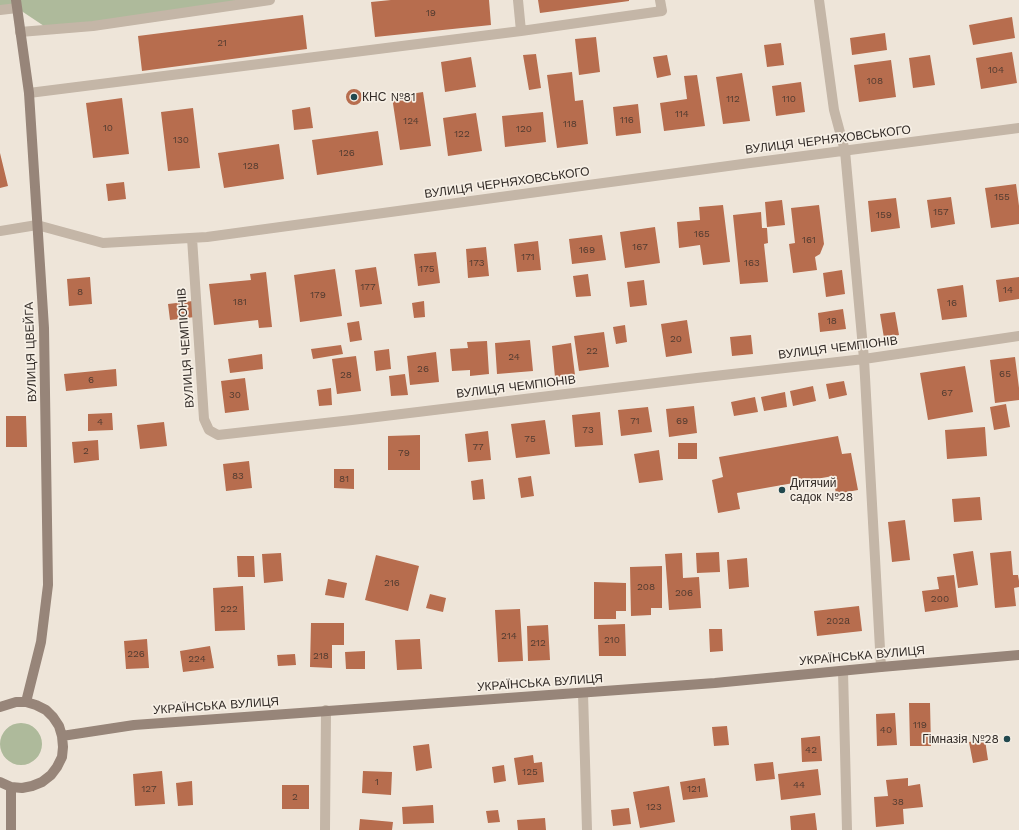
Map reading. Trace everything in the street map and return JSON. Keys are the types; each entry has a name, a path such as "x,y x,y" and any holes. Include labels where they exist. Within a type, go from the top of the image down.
{"main road":[{"name":"ВУЛИЦЯ ЦВЕЙГА","path":"16,4 29,93 44,328 48,585 41,642 26,702"},
{"name":"УКРАЇНСЬКА ВУЛИЦЯ","path":"62,736 134,725 715,683 1019,655"},
{"path":"0,707 16,702 26,702 36,704 46,710 54,717 59,726 63,747 62,757 57,767 51,775 42,782 22,788 11,787 0,782"},
{"path":"11,787 11,830"}],"street":[{"path":"20,32 93,26 270,0"},
{"path":"518,0 521,31"},
{"path":"29,93 521,31 662,11 660,0"},
{"path":"819,0 834,110 845,151 864,358 881,667"},
{"path":"0,10 16,4"},
{"name":"ВУЛИЦЯ ЧЕРНЯХОВСЬКОГО","path":"0,231 37,225 103,243 215,236 1019,128"},
{"name":"ВУЛИЦЯ ЧЕМПІОНІВ","path":"192,238 204,419 209,430 218,435 864,358 1019,336"},
{"path":"843,671 847,830"},
{"path":"583,693 587,830"},
{"path":"325,830 326,710"}],"green space":[{"path":"0,0 270,0 50,30 17,8 0,10"},
{"path":"21,723 36,729 42,744 36,759 21,765 6,759 0,744 6,729"}],"building":[{"path":"391,0 489,0 491,25 375,37 371,2"},
{"path":"538,0 629,0 629,1 540,13"},
{"path":"303,15 307,49 142,71 138,36"},
{"path":"1012,17 1015,38 973,45 969,25"},
{"path":"885,33 887,50 852,55 850,38"},
{"path":"596,37 600,72 579,75 575,39"},
{"path":"781,43 784,65 767,67 764,45"},
{"path":"1012,52 1017,83 981,89 976,58"},
{"path":"536,54 541,88 529,90 523,55"},
{"path":"667,55 671,75 657,78 653,57"},
{"path":"930,55 935,85 913,88 909,58"},
{"path":"471,57 476,87 445,92 441,62"},
{"path":"891,60 896,97 859,102 854,65"},
{"path":"572,72 575,101 583,100 588,144 557,148 547,75"},
{"path":"742,73 750,121 723,124 716,77"},
{"path":"697,75 705,126 664,131 660,103 687,99 684,76"},
{"path":"801,82 805,112 776,116 772,86"},
{"name":"КНС №81","path":"354,89 360,91 362,97 360,103 354,105 348,103 346,97 348,91"},
{"path":"423,92 431,146 400,150 392,97"},
{"path":"122,98 129,154 93,158 86,103"},
{"path":"638,104 641,133 616,136 613,107"},
{"path":"310,107 313,128 294,130 292,110"},
{"path":"193,108 200,168 168,171 161,112"},
{"path":"543,112 546,142 505,147 502,116"},
{"path":"476,113 482,151 448,156 443,118"},
{"path":"378,131 383,165 317,175 312,140"},
{"path":"279,144 284,179 224,188 218,153"},
{"path":"0,153 8,186 0,188"},
{"path":"124,182 126,199 108,201 106,184"},
{"path":"1016,184 1019,206 1019,224 991,228 985,188"},
{"path":"951,197 955,224 931,228 927,200"},
{"path":"896,198 900,228 871,232 868,201"},
{"path":"782,200 785,225 767,227 765,202"},
{"path":"723,205 730,262 703,265 700,245 679,248 677,222 700,220 699,207"},
{"path":"819,205 824,244 820,254 815,257 817,270 793,273 789,244 795,243 791,208"},
{"path":"761,212 762,228 767,228 768,243 764,244 768,282 740,284 733,215"},
{"path":"655,227 660,263 625,268 620,232"},
{"path":"602,235 606,260 572,264 569,239"},
{"path":"538,241 541,270 517,272 514,244"},
{"path":"486,247 489,276 468,278 466,249"},
{"path":"436,252 440,283 418,286 414,254"},
{"path":"376,267 382,304 360,307 355,270"},
{"path":"335,269 342,316 300,322 294,275"},
{"path":"842,270 845,294 826,297 823,273"},
{"path":"266,272 272,327 259,328 258,320 214,325 209,284 251,280 250,274"},
{"path":"588,274 591,296 576,297 573,276"},
{"path":"90,277 92,304 69,306 67,279"},
{"path":"1019,277 1019,299 999,302 996,280"},
{"path":"644,280 647,305 630,307 627,282"},
{"path":"963,285 967,317 942,320 937,289"},
{"path":"193,301 195,317 170,320 168,304"},
{"path":"424,301 425,317 414,318 412,303"},
{"path":"843,309 846,329 820,332 818,313"},
{"path":"895,312 899,335 884,338 880,314"},
{"path":"687,320 692,353 666,357 661,324"},
{"path":"359,321 362,340 350,342 347,323"},
{"path":"625,325 627,342 616,344 613,327"},
{"path":"604,332 609,367 579,371 574,336"},
{"path":"751,335 753,354 732,356 730,337"},
{"path":"530,340 533,371 497,374 495,343"},
{"path":"487,341 489,374 470,376 470,370 452,371 450,349 468,348 467,342"},
{"path":"571,343 575,375 555,377 552,346"},
{"path":"341,345 343,354 313,359 311,349"},
{"path":"389,349 391,369 376,371 374,351"},
{"path":"436,352 439,382 410,385 407,356"},
{"path":"262,354 263,369 230,373 228,359"},
{"path":"356,356 361,391 337,394 332,359"},
{"path":"1015,357 1019,400 995,403 990,360"},
{"path":"965,366 973,412 928,420 920,373"},
{"path":"116,369 117,386 66,391 64,374"},
{"path":"405,374 408,395 391,396 389,376"},
{"path":"245,378 249,410 225,413 221,381"},
{"path":"844,381 847,395 829,399 826,384"},
{"path":"813,386 816,401 793,406 790,391"},
{"path":"331,388 332,405 319,406 317,390"},
{"path":"785,392 787,407 764,411 761,397"},
{"path":"755,397 758,412 734,416 731,402"},
{"path":"1006,404 1010,427 994,430 990,407"},
{"path":"694,406 697,433 669,437 666,409"},
{"path":"648,407 652,432 621,436 618,410"},
{"path":"600,412 603,445 575,447 572,415"},
{"path":"112,413 113,430 88,431 88,414"},
{"path":"6,416 26,416 27,447 6,447"},
{"path":"545,420 550,454 516,458 511,424"},
{"path":"164,422 167,446 140,449 137,425"},
{"path":"985,427 987,456 947,459 945,430"},
{"path":"488,431 491,460 468,462 465,434"},
{"path":"420,435 420,470 388,470 388,436"},
{"path":"838,436 842,454 851,453 858,490 836,494 833,476 737,493 740,509 718,513 712,480 723,477 719,457"},
{"path":"98,440 99,460 74,463 72,442"},
{"path":"678,443 697,443 697,459 678,459"},
{"path":"659,450 663,480 639,483 634,454"},
{"path":"249,461 252,488 226,491 223,464"},
{"path":"334,469 354,469 354,489 334,488"},
{"path":"531,476 534,496 521,498 518,478"},
{"path":"483,479 485,499 473,500 471,481"},
{"path":"980,497 982,520 954,522 952,499"},
{"path":"905,520 910,560 892,562 888,522"},
{"path":"973,551 978,585 958,588 953,554"},
{"path":"1011,551 1013,575 1018,575 1019,581 1019,587 1014,588 1016,606 995,608 990,553"},
{"path":"719,552 720,572 697,573 696,553"},
{"path":"281,553 283,581 264,583 262,554"},
{"path":"682,553 683,578 699,577 701,608 669,610 665,554"},
{"path":"376,555 419,566 408,611 365,600"},
{"path":"237,556 254,556 255,577 238,577"},
{"path":"747,558 749,587 729,589 727,560"},
{"path":"662,566 662,608 651,608 651,615 631,616 630,567"},
{"path":"954,575 958,607 925,612 922,591 939,589 937,577"},
{"path":"328,579 347,583 344,598 325,595"},
{"path":"594,582 626,583 626,611 616,611 616,619 594,619"},
{"path":"243,586 245,630 215,631 213,588"},
{"path":"430,594 446,598 443,612 426,608"},
{"path":"859,606 862,631 817,636 814,611"},
{"path":"520,609 523,661 498,662 495,610"},
{"path":"311,623 344,623 344,645 332,645 332,668 310,667"},
{"path":"625,624 626,656 599,656 598,625"},
{"path":"548,625 550,660 528,661 527,626"},
{"path":"709,629 722,629 723,651 710,652"},
{"path":"147,639 149,668 126,669 124,641"},
{"path":"420,639 422,669 397,670 395,640"},
{"path":"210,646 214,668 183,672 180,651"},
{"path":"365,651 365,669 346,669 345,652"},
{"path":"295,654 296,665 278,666 277,655"},
{"path":"909,703 930,703 931,746 910,746"},
{"path":"895,713 897,745 877,746 876,714"},
{"path":"727,726 729,745 714,746 712,727"},
{"path":"820,736 822,761 802,762 801,738"},
{"path":"985,740 988,760 973,763 969,742"},
{"path":"429,744 432,768 416,771 413,746"},
{"path":"533,755 534,763 542,762 544,782 518,785 514,758"},
{"path":"773,762 775,779 756,781 754,764"},
{"path":"504,765 506,781 494,783 492,767"},
{"path":"818,769 821,795 781,800 778,774"},
{"path":"162,771 165,804 135,806 133,774"},
{"path":"363,771 392,772 391,795 362,793"},
{"path":"705,778 708,797 683,800 680,782"},
{"path":"908,778 908,786 920,784 923,807 903,809 904,824 876,827 874,797 888,796 886,780"},
{"path":"192,781 193,805 178,806 176,783"},
{"path":"282,785 309,785 309,809 282,809"},
{"path":"669,786 675,822 640,828 633,792"},
{"path":"433,805 434,823 403,824 402,807"},
{"path":"629,808 631,824 613,826 611,810"},
{"path":"498,810 500,822 488,823 486,811"},
{"path":"815,813 817,830 791,830 790,816"},
{"path":"545,818 546,830 518,830 517,820"},
{"path":"360,819 393,822 392,830 359,830"}],"place":[{"name":"КНС №81","path":"354,97"},
{"name":"Дитячий садок №28","path":"782,490"},
{"name":"Гімназія №28","path":"1007,739"}]}
